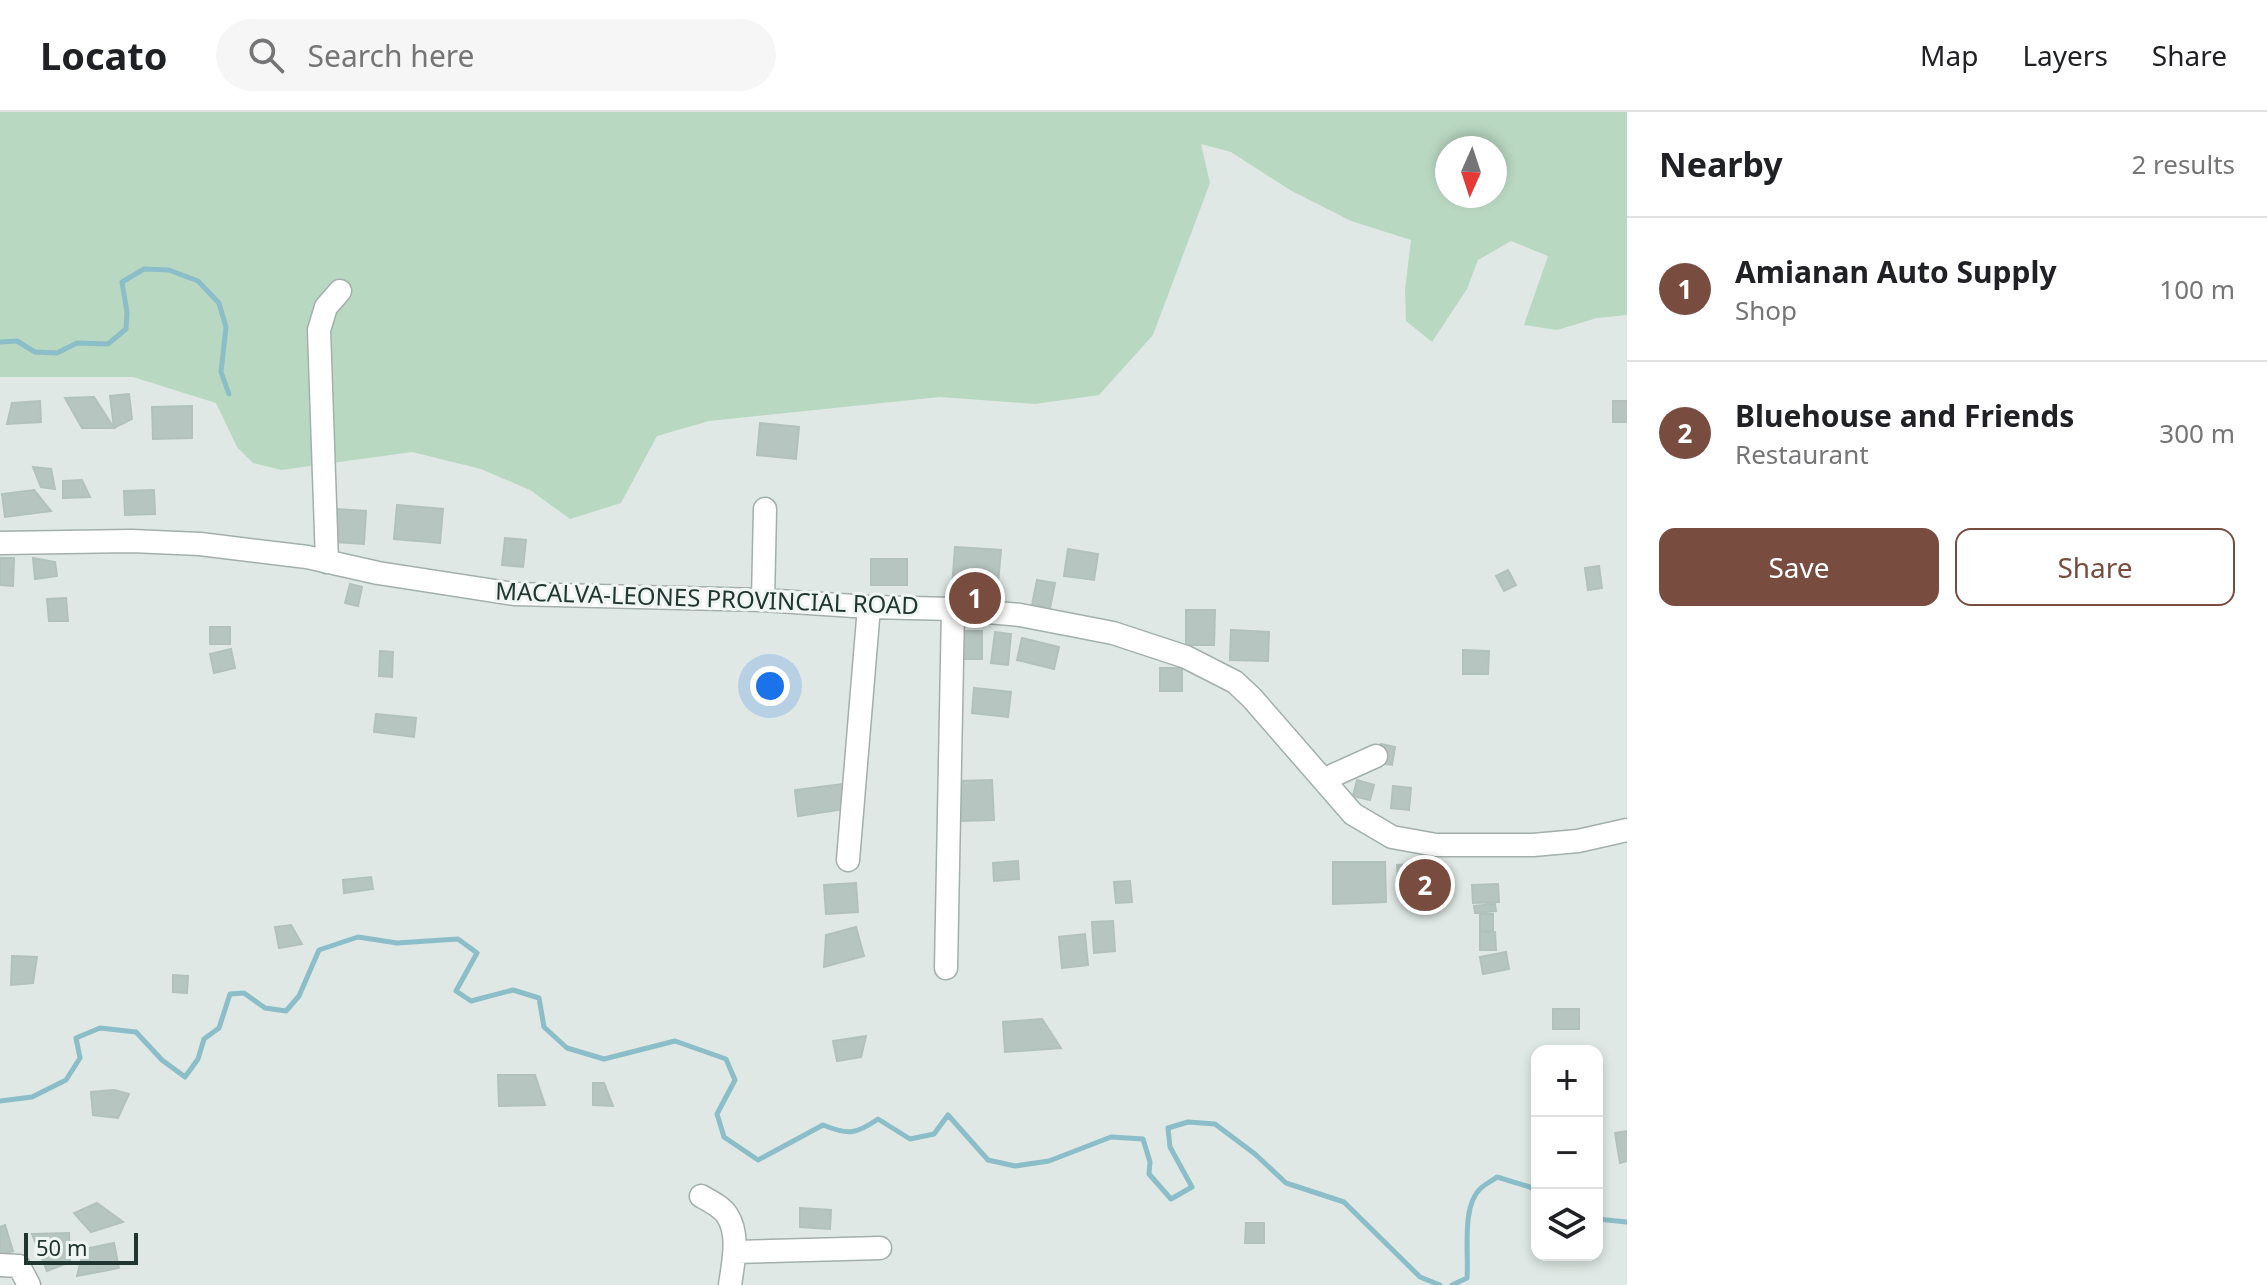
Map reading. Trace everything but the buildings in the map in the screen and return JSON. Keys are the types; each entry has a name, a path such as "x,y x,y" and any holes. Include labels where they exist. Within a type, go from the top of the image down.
{"street":[{"path":"327,562 319,330 326,307 340,291"},
{"path":"763,600 765,509"},
{"name":"MACALVA-LEONES PROVINCIAL ROAD","path":"0,543 132,541 200,544 514,594 763,600 1020,615 1100,630 1202,664 1244,690 1362,820 1378,831 1409,842 1436,845 1562,843 1627,830"},
{"path":"848,860 869,607"},
{"path":"946,968 953,609"},
{"path":"1325,779 1376,756"},
{"path":"701,1196 725,1211 729,1218 735,1252 730,1285"},
{"path":"735,1252 880,1248"},
{"path":"0,1265 19,1266 29,1285"}],"green space":[{"path":"0,112 1627,112 1627,315 1597,318 1557,330 1524,325 1548,256 1511,241 1478,260 1467,289 1432,342 1406,321 1405,290 1411,240 1351,221 1290,190 1231,152 1201,144 1210,183 1153,335 1099,395 1035,404 940,397 709,421 657,436 621,503 570,519 530,490 481,469 412,452 281,470 253,463 237,447 216,403 133,377 0,377"}],"waterway":[{"path":"0,342 17,341 35,352 57,353 77,343 108,344 126,329 127,312 122,282 144,269 169,270 198,281 219,303 226,327 221,372 229,394"},
{"path":"0,1101 32,1097 66,1080 80,1058 76,1038 100,1028 136,1032 162,1060 185,1077 198,1059 204,1039 219,1028 230,994 244,993 265,1008 286,1011 299,996 319,950 358,937 397,943 458,939 477,953 456,991 471,1001 513,990 539,998 544,1027 567,1048 604,1059 675,1041 726,1059 735,1080 717,1114 724,1137 758,1160 823,1125 851,1132 878,1119 910,1139 934,1134 948,1115 988,1160 1015,1166 1049,1161 1111,1137 1143,1139 1150,1162 1149,1174 1171,1199 1192,1187 1170,1147 1168,1128 1188,1122 1215,1124 1255,1154 1286,1183 1344,1202 1420,1277 1440,1285"},
{"path":"1452,1285 1467,1278 1468,1218 1481,1188 1497,1177 1533,1189"},
{"path":"1603,1220 1627,1222"}],"place":[{"name":"Amianan Auto Supply","path":"975,598"},
{"name":"Bluehouse and Friends","path":"1425,885"}]}
